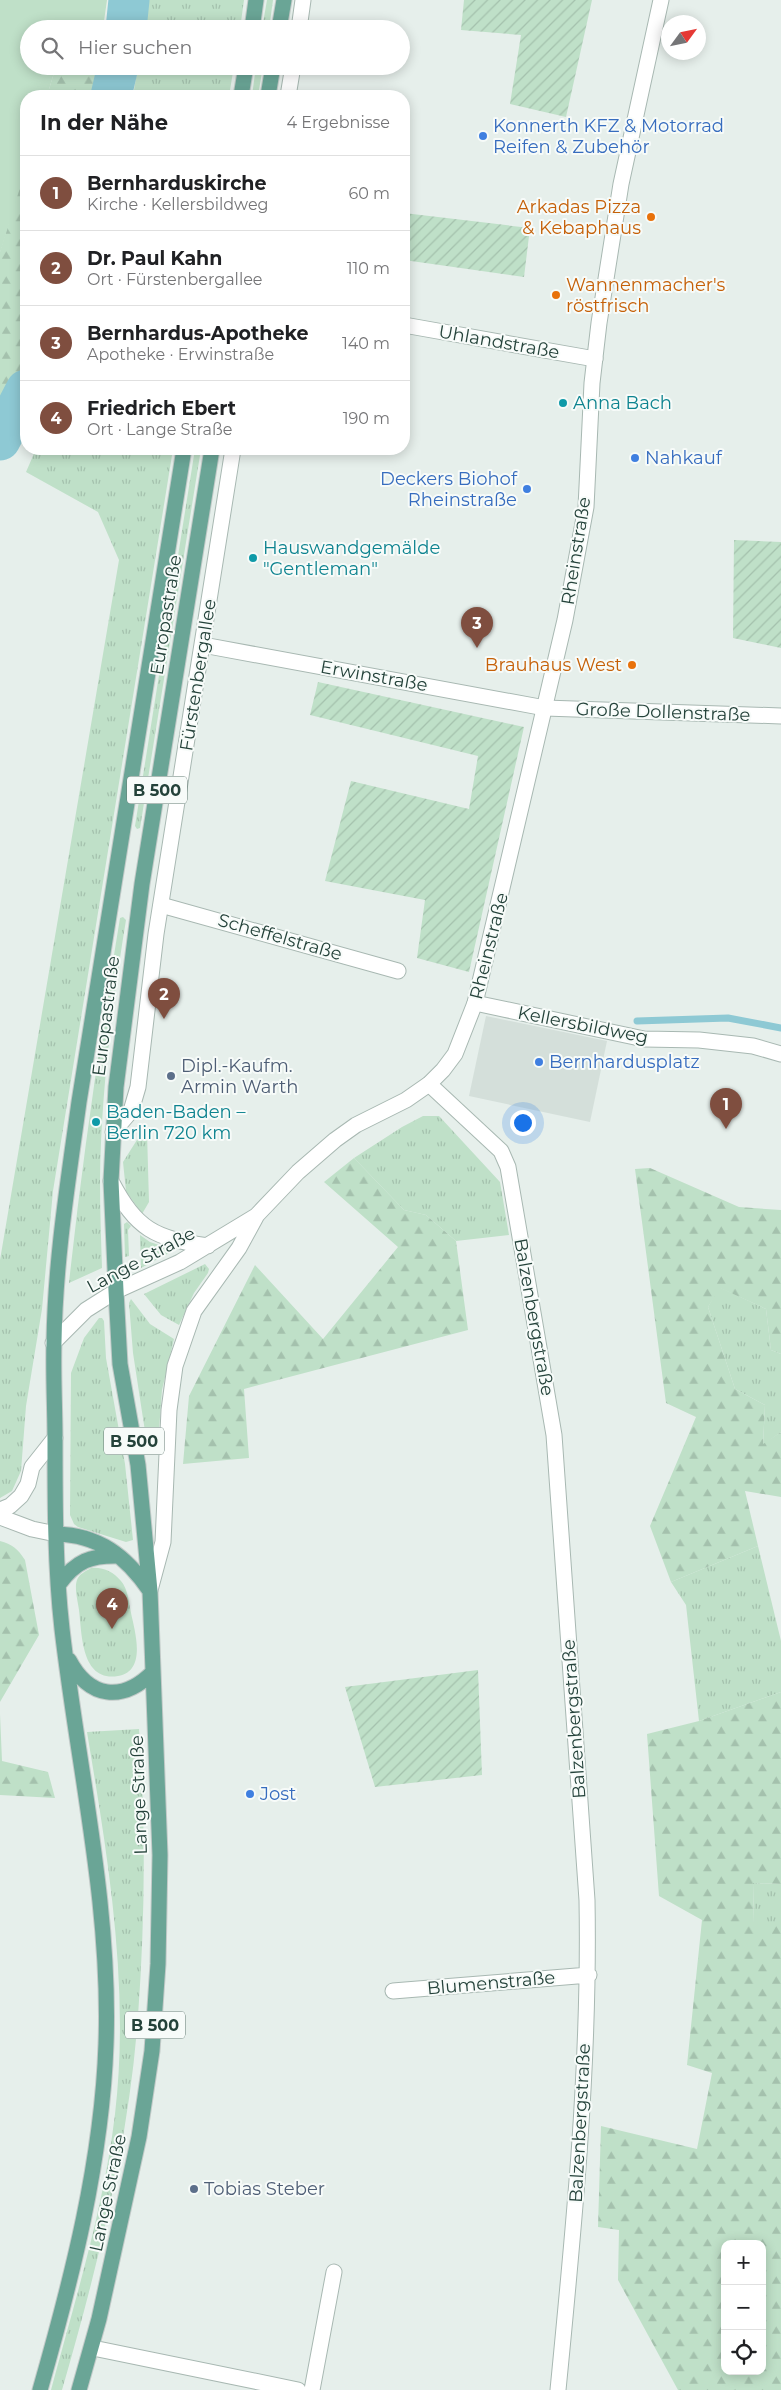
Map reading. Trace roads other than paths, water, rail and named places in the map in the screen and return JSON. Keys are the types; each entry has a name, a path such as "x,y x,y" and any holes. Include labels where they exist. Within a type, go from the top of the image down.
{"main road":[{"path":"253,20 256,0"},
{"path":"281,20 284,0"},
{"path":"242,90 244,75"},
{"path":"269,90 272,75"},
{"name":"Europastraße","path":"54,1343 66,1190 183,455"},
{"name":"Europastraße","path":"150,1591 138,1465 120,1364 112,1181 113,1132 125,1004 140,893 211,455"},
{"name":"Lange Straße","path":"40,2390 55,2336 92,2169 102,2109 106,2042 103,1916 65,1653 59,1584 56,1534 54,1343"},
{"path":"56,1534 82,1536 99,1543 119,1556 150,1591"},
{"path":"59,1584 67,1574 88,1559 102,1555 119,1556"},
{"name":"Lange Straße","path":"79,2390 92,2348 139,2137 150,2068 157,2006 160,1855 150,1591"},
{"path":"65,1653 78,1677 92,1688 103,1692 122,1690 137,1684 153,1672"}],"street":[{"path":"300,20 303,0"},
{"name":"Rheinstraße","path":"429,1084 455,1054 475,1003 565,620 586,507 595,358 621,184 661,0"},
{"path":"289,90 291,75"},
{"name":"Uhlandstraße","path":"410,326 595,358"},
{"name":"Fürstenbergallee","path":"113,1132 131,1110 138,1087 161,905 232,455"},
{"name":"Erwinstraße","path":"203,645 545,708"},
{"name":"Große Dollenstraße","path":"545,708 781,716"},
{"name":"Scheffelstraße","path":"161,905 398,971"},
{"name":"Kellersbildweg","path":"475,1003 644,1039 699,1040 753,1046 781,1054"},
{"name":"Lange Straße","path":"150,1591 163,1542 169,1410 181,1345 194,1311 238,1248 257,1215 298,1172 335,1140 356,1125 406,1100 429,1084"},
{"name":"Balzenbergstraße","path":"429,1084 501,1151 508,1167 554,1435 587,1900 589,1975 574,2229 558,2390"},
{"path":"112,1181 125,1207 142,1225 154,1233 173,1241 208,1246"},
{"name":"Lange Straße","path":"54,1343 86,1310 116,1292 158,1274 208,1246 257,1215"},
{"path":"0,1510 10,1506 21,1496 28,1484 32,1467 55,1438"},
{"path":"0,1517 32,1529 56,1534"},
{"name":"Blumenstraße","path":"393,1991 589,1975"},
{"path":"312,2390 334,2272"},
{"path":"92,2348 292,2389"}],"waterway":[{"path":"127,20 129,0"},
{"path":"112,90 116,75"},
{"path":"0,440 20,402"},
{"path":"637,1021 728,1018 781,1028"}],"place":[{"name":"Konnerth KFZ & Motorrad Reifen & Zubehör","path":"483,136"},
{"name":"Arkadas Pizza & Kebaphaus","path":"651,217"},
{"name":"Wannenmacher's röstfrisch","path":"556,295"},
{"name":"Anna Bach","path":"563,403"},
{"name":"Nahkauf","path":"635,458"},
{"name":"Deckers Biohof Rheinstraße","path":"527,489"},
{"name":"Hauswandgemälde \"Gentleman\"","path":"253,558"},
{"name":"Bernhardus-Apotheke","path":"477,648"},
{"name":"Brauhaus West","path":"632,665"},
{"name":"Dr. Paul Kahn","path":"164,1019"},
{"name":"Bernhardusplatz","path":"539,1062"},
{"name":"Dipl.-Kaufm. Armin Warth","path":"171,1076"},
{"name":"Baden-Baden – Berlin 720 km","path":"96,1122"},
{"name":"Bernharduskirche","path":"726,1129"},
{"name":"Friedrich Ebert","path":"112,1629"},
{"name":"Jost","path":"250,1794"},
{"name":"Tobias Steber","path":"194,2189"}]}
